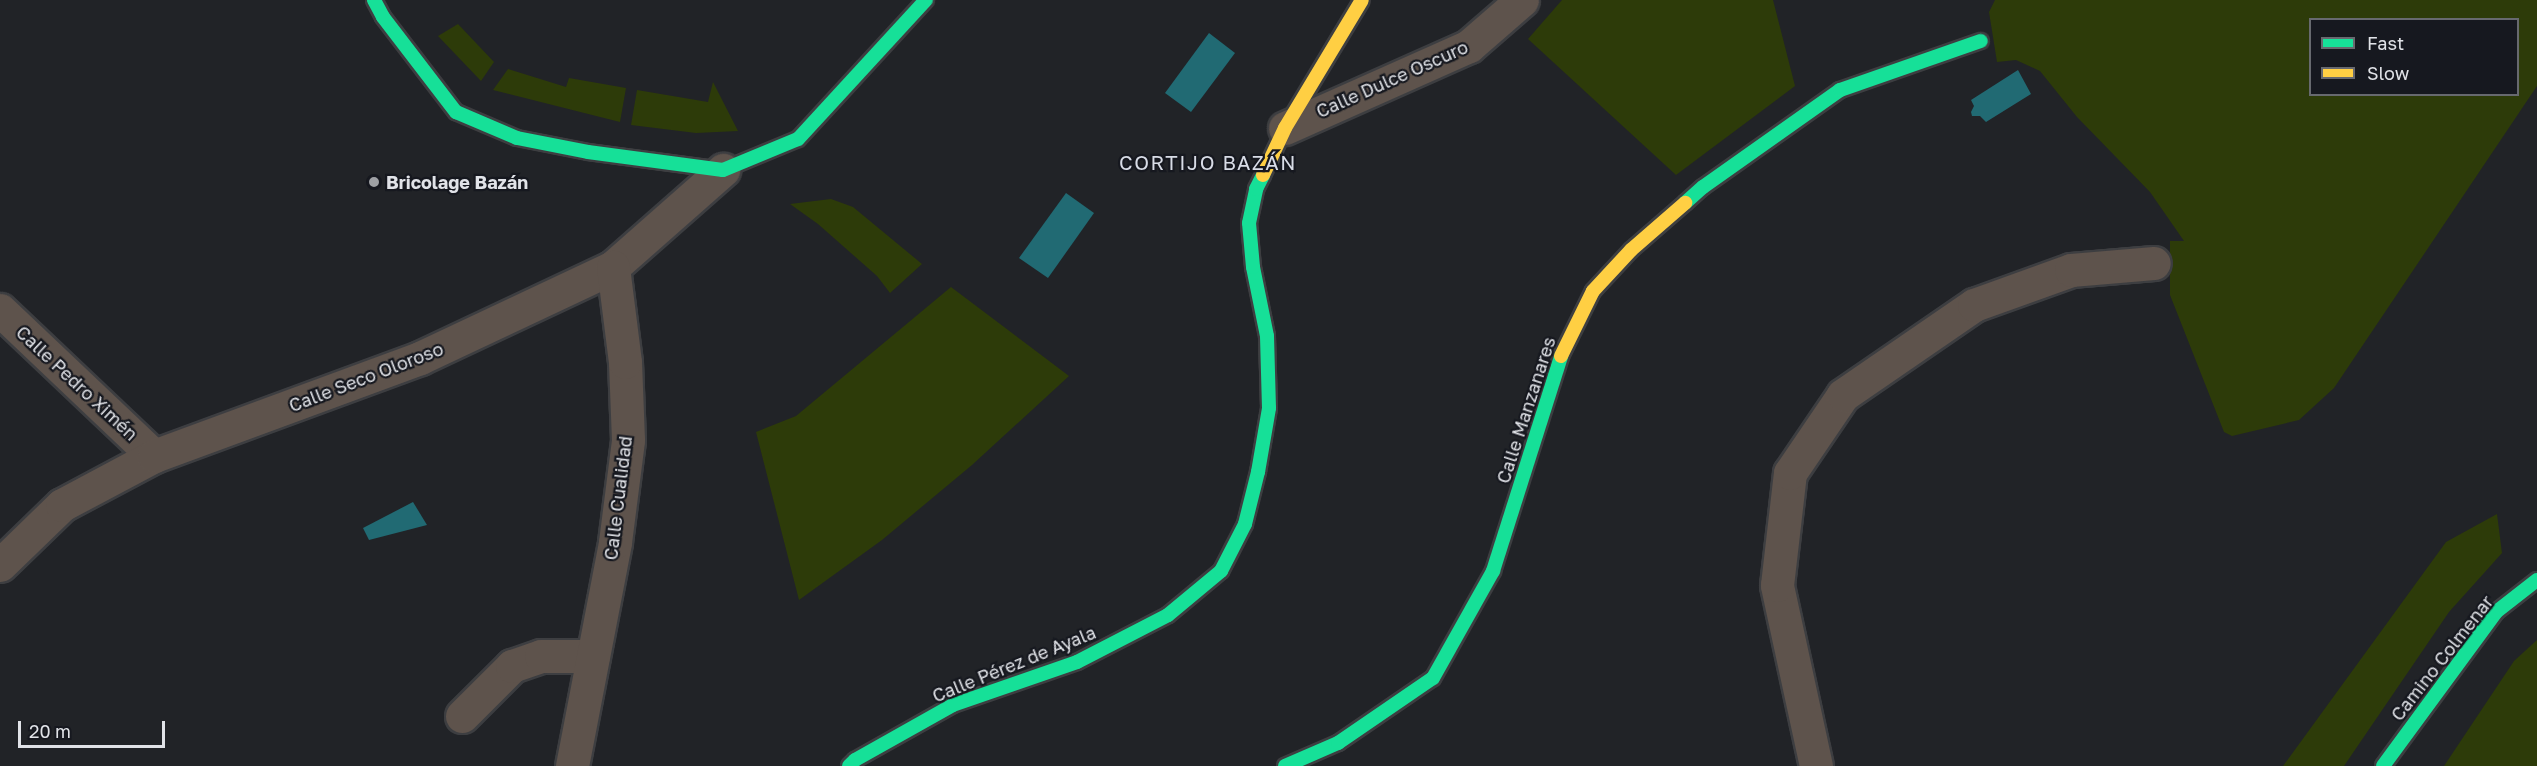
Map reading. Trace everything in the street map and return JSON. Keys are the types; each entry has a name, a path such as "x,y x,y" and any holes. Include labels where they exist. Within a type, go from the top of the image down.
{"street":[{"path":"374,0 383,17 456,112 517,138 588,152 723,170 798,139 926,0"},
{"name":"Calle Pérez de Ayala","path":"849,766 855,760 953,705 1077,662 1168,615 1221,571 1245,524 1258,472 1269,408 1267,336 1253,267 1249,223 1256,189 1285,128 1362,0"},
{"name":"Calle Dulce Oscuro","path":"1285,128 1469,46 1522,0"},
{"name":"Calle Manzanares","path":"1285,766 1338,743 1433,678 1492,571 1563,348 1593,291 1631,250 1703,187 1840,90 1981,41"},
{"name":"Calle Seco Oloroso","path":"0,565 62,505 154,456 420,358 613,267 723,170"},
{"path":"1816,766 1777,585 1790,472 1843,395 1974,305 2071,270 2154,263"},
{"name":"Calle Cualidad","path":"572,766 615,542 628,440 625,362 613,267"},
{"name":"Calle Pedro Ximén","path":"0,310 154,456"},
{"name":"Camino Colmenar","path":"2383,766 2496,612 2537,580"},
{"path":"462,716 512,666 541,656 593,656"}],"green space":[{"path":"1562,0 1773,0 1795,86 1676,175 1528,39"},
{"path":"1995,0 2537,0 2537,86 2334,388 2299,420 2232,436 2224,432 2170,295 2170,241 2184,241 2150,192 2077,117 2040,71 2016,60 1997,62 1989,12"},
{"path":"458,24 494,62 481,81 438,36"},
{"path":"508,69 566,87 569,78 626,88 620,122 493,90"},
{"path":"713,82 738,131 696,133 631,125 637,90 708,102"},
{"path":"831,199 853,207 922,264 890,293 877,276 818,224 790,204"},
{"path":"951,287 1069,376 972,465 882,540 799,600 756,432 796,416"},
{"path":"2497,514 2502,553 2449,612 2344,766 2283,766 2446,542"},
{"path":"2537,640 2537,766 2444,766 2514,661"}],"water":[{"path":"1209,33 1235,53 1191,112 1165,93"},
{"path":"2018,70 2031,94 1986,122 1980,116 1972,116 1974,106 1971,100"},
{"path":"1066,193 1094,213 1048,278 1019,258"},
{"path":"413,502 427,525 369,540 363,528"}],"traffic: fast":[{"path":"374,0 383,17 456,112 517,138 588,152 723,170 798,139 926,0"},
{"path":"1685,203 1703,187 1840,90 1981,41"},
{"path":"849,766 855,760 953,705 1077,662 1168,615 1221,571 1245,524 1258,472 1269,408 1267,336 1253,267 1249,223 1256,189 1263,175"},
{"path":"1285,766 1338,743 1433,678 1493,571 1561,356"},
{"path":"2383,766 2496,612 2537,580"}],"traffic: slow":[{"path":"1263,175 1285,128 1362,0"},
{"path":"1561,356 1593,291 1631,250 1685,203"}],"place":[{"name":"Bricolage Bazán","path":"374,182"}],"district":[{"name":"CORTIJO BAZÁN","path":"1208,162"}]}
